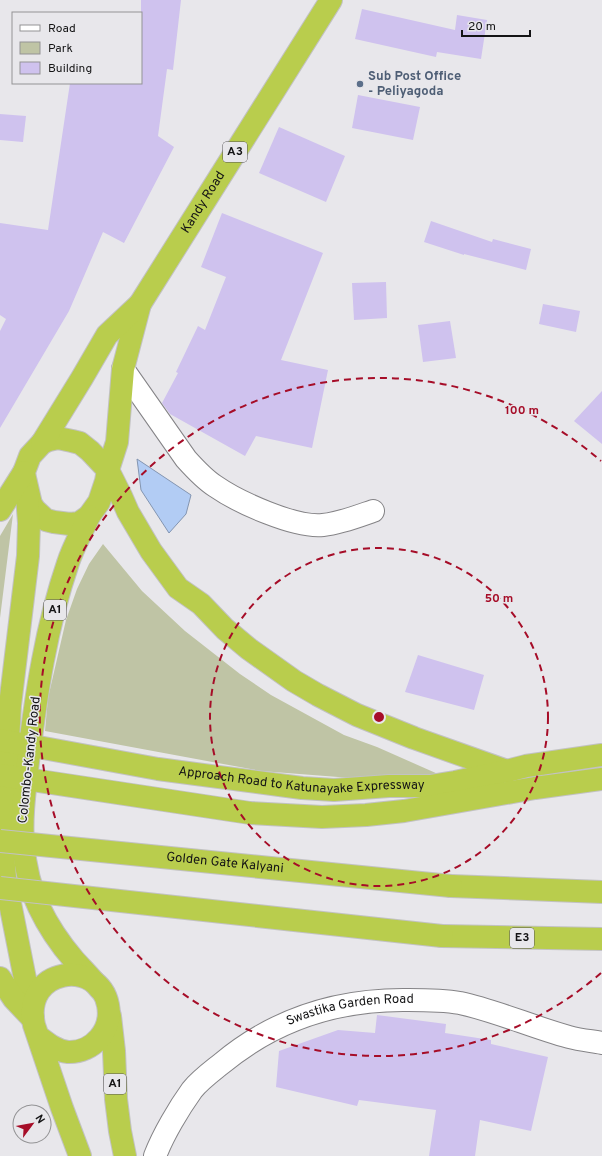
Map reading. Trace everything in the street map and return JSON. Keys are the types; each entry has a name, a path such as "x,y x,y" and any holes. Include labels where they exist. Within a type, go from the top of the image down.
{"highway":[{"name":"Kandy Road","path":"42,443 107,335 140,304 330,0"},
{"name":"Kandy Road","path":"108,470 117,442 123,369 140,304"},
{"path":"36,1028 5,878 3,846 10,705 28,556 29,523 26,481 30,456 42,443 58,438 80,443 90,451 108,470 122,496 128,512 151,551 178,588 201,604 225,629 294,681 357,715 414,738 507,772"},
{"path":"26,481 31,504 46,520 70,524 79,523 89,516 99,502 108,470"},
{"path":"0,510 26,481"},
{"name":"Colombo-Kandy Road","path":"89,516 68,562 50,628 34,707 22,816 23,843 27,868 39,907 61,943 100,989 106,999 109,1011"},
{"name":"Approach Road to Katunayake Expressway","path":"0,740 158,769 302,788 334,790 389,786 430,786 507,772 526,766 602,755"},
{"name":"Approach Road to Katunayake Expressway","path":"0,775 250,813 322,817 366,815 404,811 535,788 602,779"},
{"name":"Golden Gate Kalyani","path":"0,841 451,886 602,892"},
{"name":"E3","path":"0,888 442,936 602,939"},
{"path":"80,1156 62,1108 36,1028 32,1011 36,996 40,990 52,980 66,975 74,975 88,979 100,989"},
{"path":"0,978 49,1045 67,1052 86,1048 97,1041 102,1036 107,1024 109,1011"},
{"name":"A1","path":"109,1011 114,1051 116,1099 120,1131 126,1156"}],"street":[{"path":"123,369 186,459 196,470 215,486 244,503 279,517 306,524 322,525 344,522 373,510"},
{"name":"Swastika Garden Road","path":"155,1156 174,1119 193,1090 211,1072 238,1050 264,1033 294,1019 332,1007 366,1002 396,1000 429,1000 459,1003 487,1010 570,1037 602,1043"}],"green space":[{"path":"13,514 0,618 0,536"},
{"path":"103,544 142,591 185,631 240,674 271,695 344,735 377,747 438,774 351,778 261,771 45,731 48,698 66,620 77,589 89,564"}],"water":[{"path":"137,459 191,495 186,514 169,533 141,490"}],"building":[{"path":"141,0 181,0 173,70 167,69 158,136 174,147 124,243 103,232 69,311 0,428 0,331 6,319 0,315 0,223 48,230 70,84 142,84"},
{"path":"362,9 455,30 457,15 487,20 481,59 437,52 436,57 355,39"},
{"path":"358,95 420,107 413,140 352,128"},
{"path":"0,114 26,116 23,142 0,140"},
{"path":"279,127 345,156 326,202 259,173"},
{"path":"222,213 323,253 281,360 328,370 312,448 256,436 245,456 170,414 162,403 178,373 176,372 198,326 205,330 226,277 201,267"},
{"path":"431,221 492,242 493,239 531,249 526,270 464,255 424,242"},
{"path":"386,282 387,318 354,320 352,283"},
{"path":"543,304 580,311 576,332 539,324"},
{"path":"450,321 456,358 423,362 418,325"},
{"path":"602,391 602,444 574,421"},
{"path":"418,655 484,675 474,710 405,692"},
{"path":"377,1015 446,1024 445,1033 491,1040 491,1044 548,1057 531,1131 480,1120 475,1156 429,1156 436,1110 359,1100 357,1106 276,1087 279,1051 338,1030 375,1033"}],"place":[{"name":"Sub Post Office - Peliyagoda","path":"360,84"}]}
